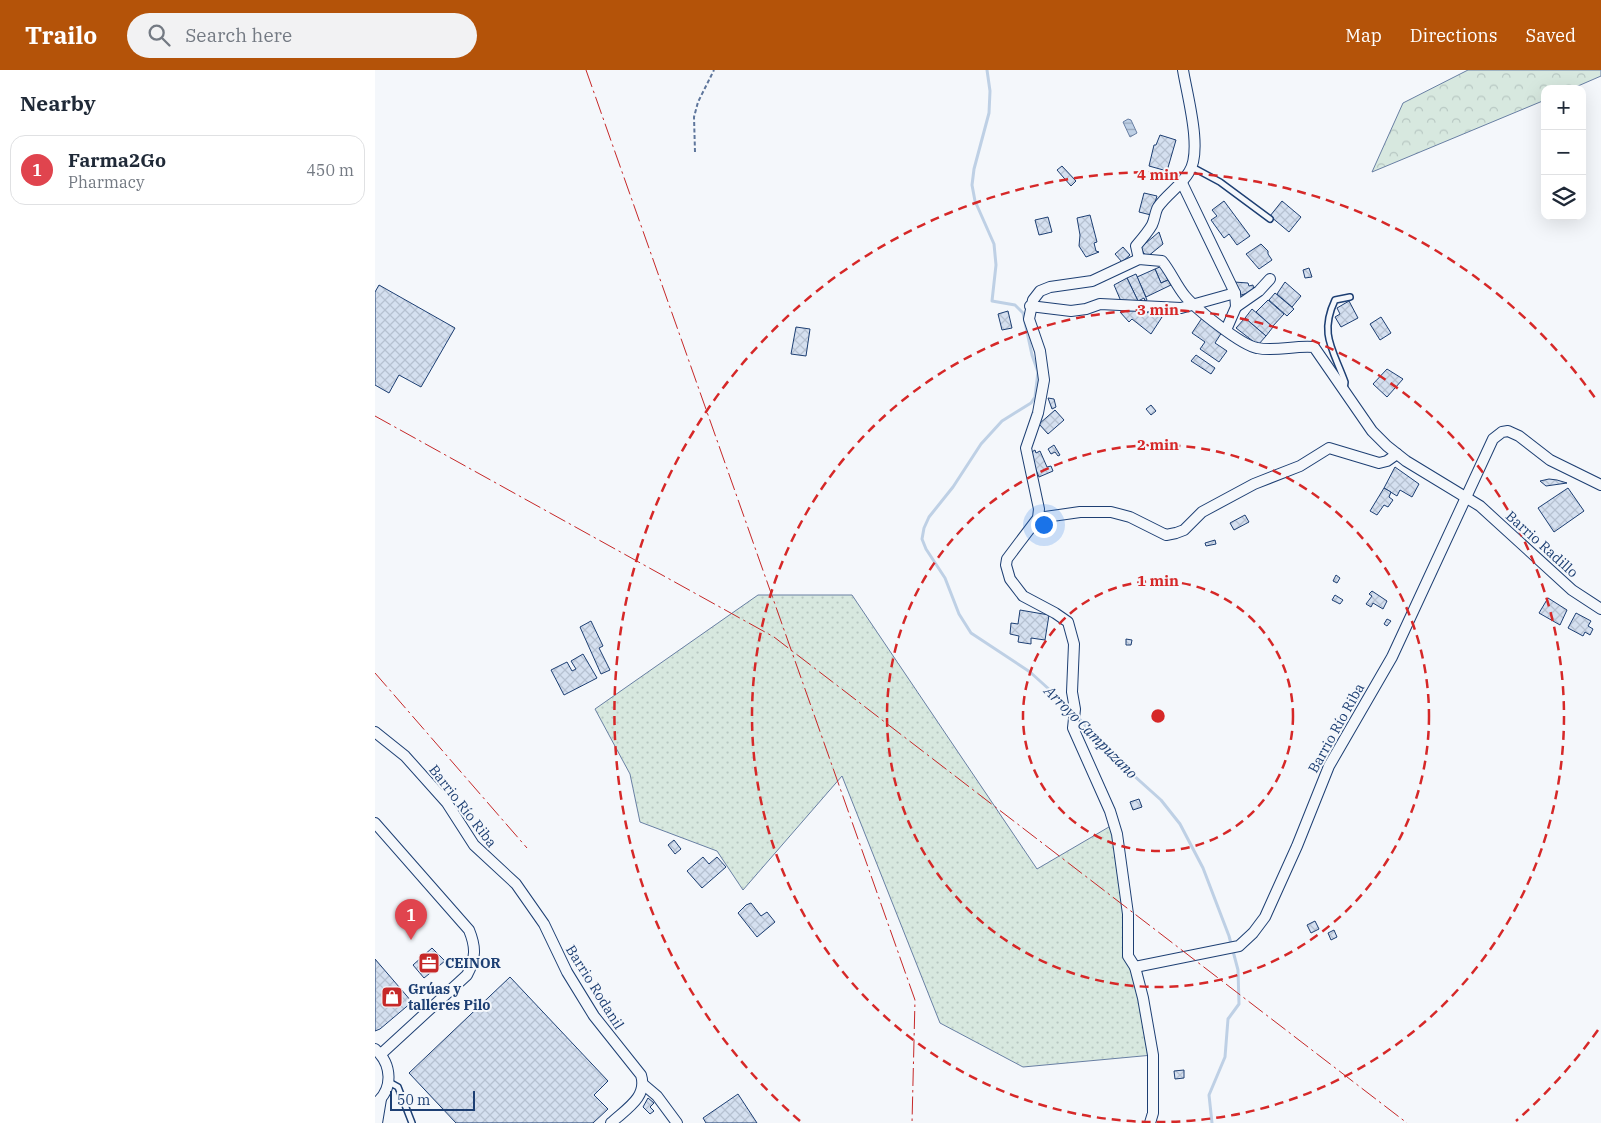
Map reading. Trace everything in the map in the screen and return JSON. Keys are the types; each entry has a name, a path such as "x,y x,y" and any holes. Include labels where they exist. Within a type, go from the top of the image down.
{"street":[{"path":"1139,259 1136,246 1153,223 1157,209 1166,196 1182,183 1192,167 1195,155 1194,135 1183,70"},
{"path":"1182,183 1235,293 1236,306 1226,330"},
{"path":"1150,1123 1153,1113 1153,1055 1145,1006 1135,967 1128,956 1128,914 1117,834 1107,804 1073,728 1074,644 1068,622 1023,596 1011,579 1006,565 1007,559 1038,518 1039,508 1026,448 1037,413 1044,380 1040,351 1029,319 1030,306 1040,291 1091,281 1139,259 1162,261 1187,298 1243,343 1255,348 1275,350 1305,346 1315,347 1372,431 1397,454 1465,497"},
{"path":"1236,306 1259,291 1270,279"},
{"path":"1030,306 1071,311 1086,309 1099,304 1168,309 1196,305 1235,293"},
{"name":"Barrio Río Riba","path":"1135,967 1239,946 1253,933 1265,917 1297,846 1329,766 1392,657 1493,439 1502,432 1508,431 1519,436 1550,460 1601,485"},
{"path":"1038,518 1080,512 1111,512 1130,517 1166,534 1176,534 1202,512 1254,484 1300,466 1329,448 1379,463 1387,461 1397,454"},
{"name":"Barrio Radillo","path":"1465,497 1480,506 1572,590 1601,609"},
{"name":"Barrio Río Riba","path":"375,732 405,756 447,803 474,845 516,884 544,924"},
{"path":"375,823 469,930 475,953 475,961 467,975 378,1052 386,1062 389,1082 378,1101 377,1123"},
{"name":"Barrio Rodanil","path":"544,924 567,972 585,1001 617,1046 641,1075 644,1085 657,1096 677,1123"},
{"path":"611,1123 641,1094 644,1085"}],"lane":[{"path":"1192,167 1220,182 1270,219"},
{"path":"1345,390 1345,382 1326,331 1329,313 1335,300 1350,297"},
{"path":"389,1082 398,1087 412,1123"}],"path":[{"path":"695,152 694,117 698,102 714,70"}],"green space":[{"path":"1468,70 1601,70 1601,76 1580,85 1541,85 1541,102 1372,172 1403,103"},
{"path":"758,595 852,595 1037,869 1114,824 1128,956 1153,1055 1023,1067 940,1023 842,776 743,890 717,851 640,822 630,774 595,709"}],"water":[{"path":"1128,119 1131,120 1137,133 1130,137 1123,122"}],"building":[{"path":"1160,135 1176,140 1167,171 1149,166 1154,145 1156,145"},
{"path":"1062,166 1076,181 1071,186 1057,170"},
{"path":"1144,193 1157,196 1151,215 1139,212"},
{"path":"1224,201 1250,236 1237,245 1229,234 1224,238 1211,220 1217,216 1212,210"},
{"path":"1282,201 1301,217 1289,232 1270,216"},
{"path":"1090,215 1097,242 1094,243 1096,251 1099,252 1086,257 1079,246 1080,235 1077,218"},
{"path":"1048,217 1052,232 1039,235 1035,220"},
{"path":"1159,232 1163,244 1147,257 1140,248"},
{"path":"1261,244 1268,251 1272,260 1259,269 1246,254"},
{"path":"1123,247 1130,255 1122,262 1115,254"},
{"path":"1162,266 1168,280 1161,283 1155,269"},
{"path":"1309,268 1312,277 1305,278 1303,270"},
{"path":"1155,269 1161,283 1168,280 1171,285 1146,297 1137,277"},
{"path":"1136,274 1147,300 1145,301 1144,298 1138,301 1127,278"},
{"path":"1127,278 1138,301 1123,306 1114,285"},
{"path":"1234,282 1248,283 1249,286 1253,285 1254,291 1238,296"},
{"path":"1285,282 1301,296 1292,307 1277,294"},
{"path":"379,285 455,328 421,387 399,375 389,393 375,385 375,292"},
{"path":"1275,293 1294,309 1287,316 1269,300"},
{"path":"1268,300 1284,314 1272,327 1256,312"},
{"path":"1349,301 1358,318 1341,327 1335,317 1340,314 1337,308"},
{"path":"1252,309 1273,327 1266,336 1245,318"},
{"path":"1139,310 1162,317 1151,334 1132,319 1129,322 1120,312"},
{"path":"1008,311 1012,328 1002,330 998,314"},
{"path":"1381,317 1391,333 1380,340 1370,324"},
{"path":"1202,318 1222,332 1215,343 1227,351 1219,362 1200,349 1205,342 1192,333"},
{"path":"1245,318 1266,336 1258,345 1236,328"},
{"path":"796,327 810,329 806,356 791,354"},
{"path":"1196,355 1215,368 1211,374 1191,361"},
{"path":"1387,369 1403,379 1387,397 1373,384"},
{"path":"1048,398 1054,399 1056,407 1052,409"},
{"path":"1151,405 1156,411 1151,415 1146,409"},
{"path":"1055,410 1064,420 1048,434 1039,424"},
{"path":"1054,445 1060,455 1058,456 1055,452 1051,454 1048,449"},
{"path":"1035,450 1036,453 1040,451 1047,467 1051,466 1053,471 1039,477 1030,456 1030,453"},
{"path":"1395,467 1419,484 1412,497 1400,490 1397,496 1384,488"},
{"path":"1549,479 1567,483 1546,486 1540,481"},
{"path":"1384,488 1391,492 1389,497 1393,500 1388,507 1384,505 1377,515 1370,511"},
{"path":"1568,488 1584,511 1554,532 1538,508"},
{"path":"1245,515 1249,522 1234,530 1230,523"},
{"path":"1215,540 1216,544 1206,546 1205,543"},
{"path":"1336,575 1340,578 1337,583 1333,581"},
{"path":"1372,591 1387,601 1383,609 1373,603 1371,607 1366,604 1372,596 1369,594"},
{"path":"1335,595 1343,600 1340,604 1332,600"},
{"path":"1548,598 1567,610 1560,625 1539,613"},
{"path":"1020,610 1049,615 1045,640 1031,638 1031,644 1018,642 1019,636 1010,634 1011,623 1018,624"},
{"path":"1576,613 1591,621 1588,626 1593,629 1590,635 1585,632 1583,636 1568,628"},
{"path":"1387,619 1391,621 1387,626 1384,624"},
{"path":"591,621 603,646 599,648 610,670 601,674 580,627"},
{"path":"1126,639 1132,640 1131,645 1126,645"},
{"path":"583,654 597,678 564,695 551,670 567,662 572,671 576,669 571,661"},
{"path":"1139,799 1142,807 1133,810 1130,802"},
{"path":"674,840 681,849 675,854 668,845"},
{"path":"703,857 709,864 717,857 726,867 702,888 687,871"},
{"path":"751,903 761,916 767,912 775,922 757,937 738,913"},
{"path":"1315,921 1319,929 1311,933 1307,925"},
{"path":"1334,930 1337,937 1331,940 1328,933"},
{"name":"CEINOR","path":"432,948 445,961 424,978 413,965"},
{"name":"Grúas y talleres Pilo","path":"375,959 412,1002 380,1029 375,1031"},
{"path":"510,977 608,1081 594,1095 608,1109 593,1123 456,1123 409,1073"},
{"path":"1184,1070 1184,1078 1175,1079 1174,1071"},
{"path":"738,1094 757,1123 706,1123 703,1118"},
{"path":"648,1098 654,1103 650,1107 654,1111 650,1114 643,1107"}],"waterway":[{"name":"Arroyo Campuzano","path":"987,70 990,91 989,113 974,169 972,185 975,201 994,244 996,265 992,301 1015,305 1023,313 1032,355 1038,372 1035,397 1031,403 1002,421 981,444 953,487 929,517 922,539 926,549 945,578 959,614 971,633 1030,672 1072,710"},
{"name":"Arroyo Campuzano","path":"1076,715 1112,756 1161,800 1180,824 1203,868 1229,936 1238,970 1239,1004 1228,1019 1225,1057 1209,1095 1212,1123"}],"power":[{"path":"586,70 915,1000 912,1123"},
{"path":"375,416 774,637 1407,1123"},
{"path":"375,673 527,848"}],"place":[{"name":"Farma2Go","path":"411,940"},
{"name":"CEINOR","path":"429,963"},
{"name":"Grúas y talleres Pilo","path":"392,997"}]}
